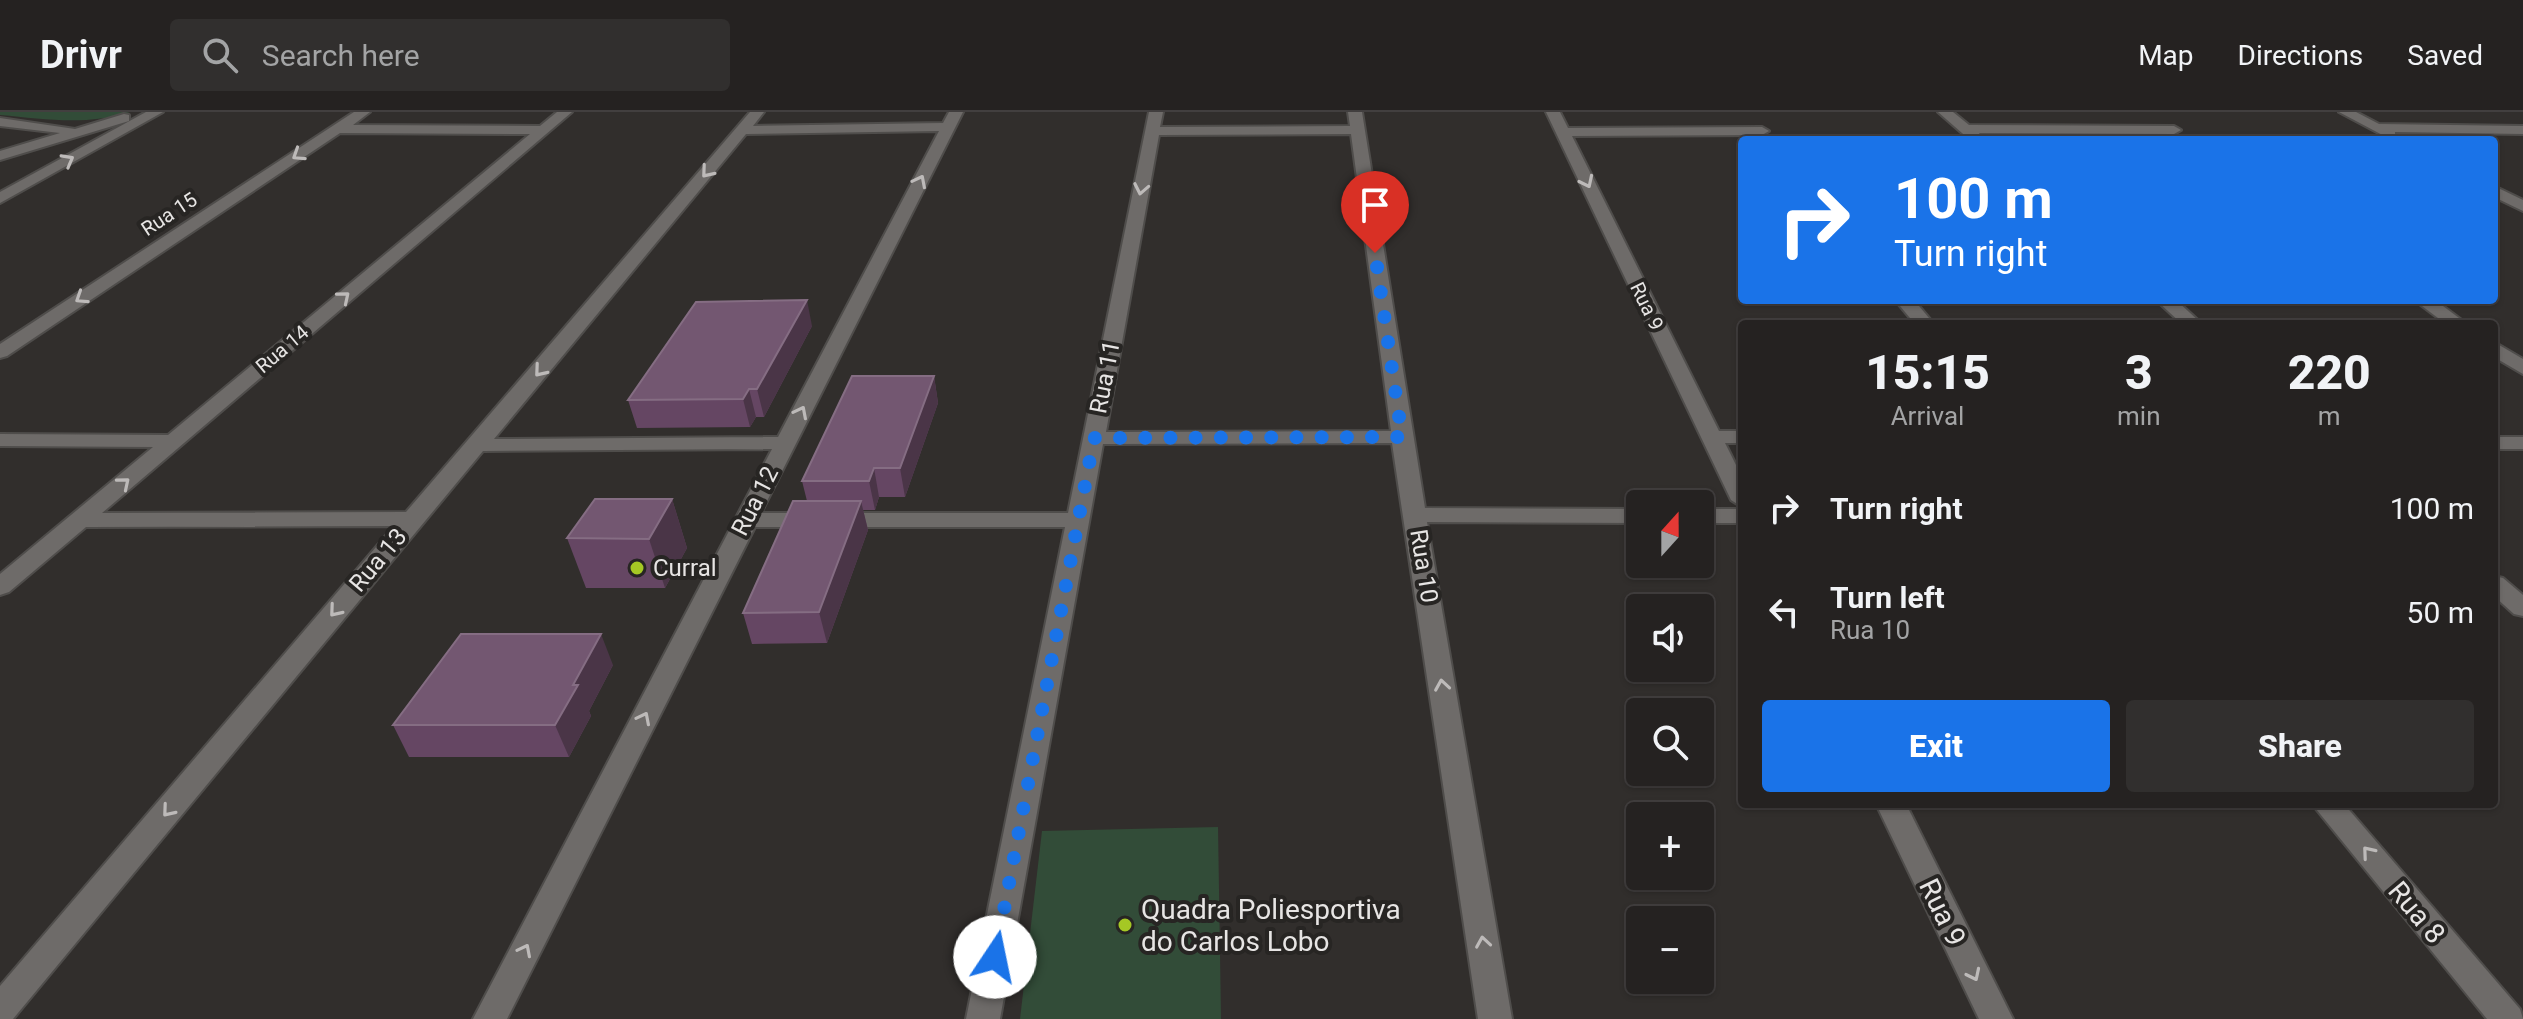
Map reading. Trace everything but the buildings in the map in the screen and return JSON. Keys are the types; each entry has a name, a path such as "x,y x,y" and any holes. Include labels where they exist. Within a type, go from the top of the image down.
{"street":[{"path":"0,156 142,112"},
{"path":"0,198 156,112"},
{"name":"Rua 15","path":"0,352 363,112"},
{"name":"Rua 14","path":"0,587 565,112"},
{"name":"Rua 9","path":"1553,112 1738,492"},
{"path":"1746,112 1765,136"},
{"path":"1945,112 1973,136"},
{"path":"2148,112 2184,136"},
{"path":"2346,112 2393,136"},
{"path":"750,121 952,120"},
{"name":"Rua 12","path":"490,1019 952,120"},
{"name":"Rua 13","path":"0,1010 750,121"},
{"path":"1154,121 1356,121"},
{"name":"Rua 11","path":"983,1019 1154,121"},
{"name":"Rua 10","path":"1356,121 1402,437 1495,1019"},
{"path":"0,122 78,131"},
{"path":"2378,128 2523,130"},
{"path":"338,129 542,130"},
{"path":"1965,129 2174,130"},
{"path":"1562,132 1765,136"},
{"path":"2498,193 2523,206"},
{"path":"1908,304 1922,320"},
{"path":"2170,304 2188,320"},
{"path":"2429,304 2452,320"},
{"path":"2498,351 2523,368"},
{"path":"1094,438 1402,437"},
{"path":"1711,437 1738,437"},
{"path":"0,440 174,441"},
{"path":"477,445 784,443"},
{"path":"2498,443 2523,443"},
{"path":"1416,515 1626,516"},
{"path":"1714,516 1738,516"},
{"path":"80,520 413,519"},
{"path":"745,520 1078,520"},
{"path":"2498,586 2523,608"},
{"name":"Rua 9","path":"1893,808 1996,1019"},
{"name":"Rua 8","path":"2330,808 2508,1019"}],"green space":[{"path":"0,112 130,112 97,119 65,120 0,115"},
{"name":"Quadra Poliesportiva do Carlos Lobo","path":"1218,827 1221,1019 1020,1019 1042,831"}],"place":[{"name":"Curral","path":"637,568"},
{"name":"Quadra Poliesportiva do Carlos Lobo","path":"1125,925"}],"route":[{"path":"995,957 1094,438 1402,437 1375,253"}]}
